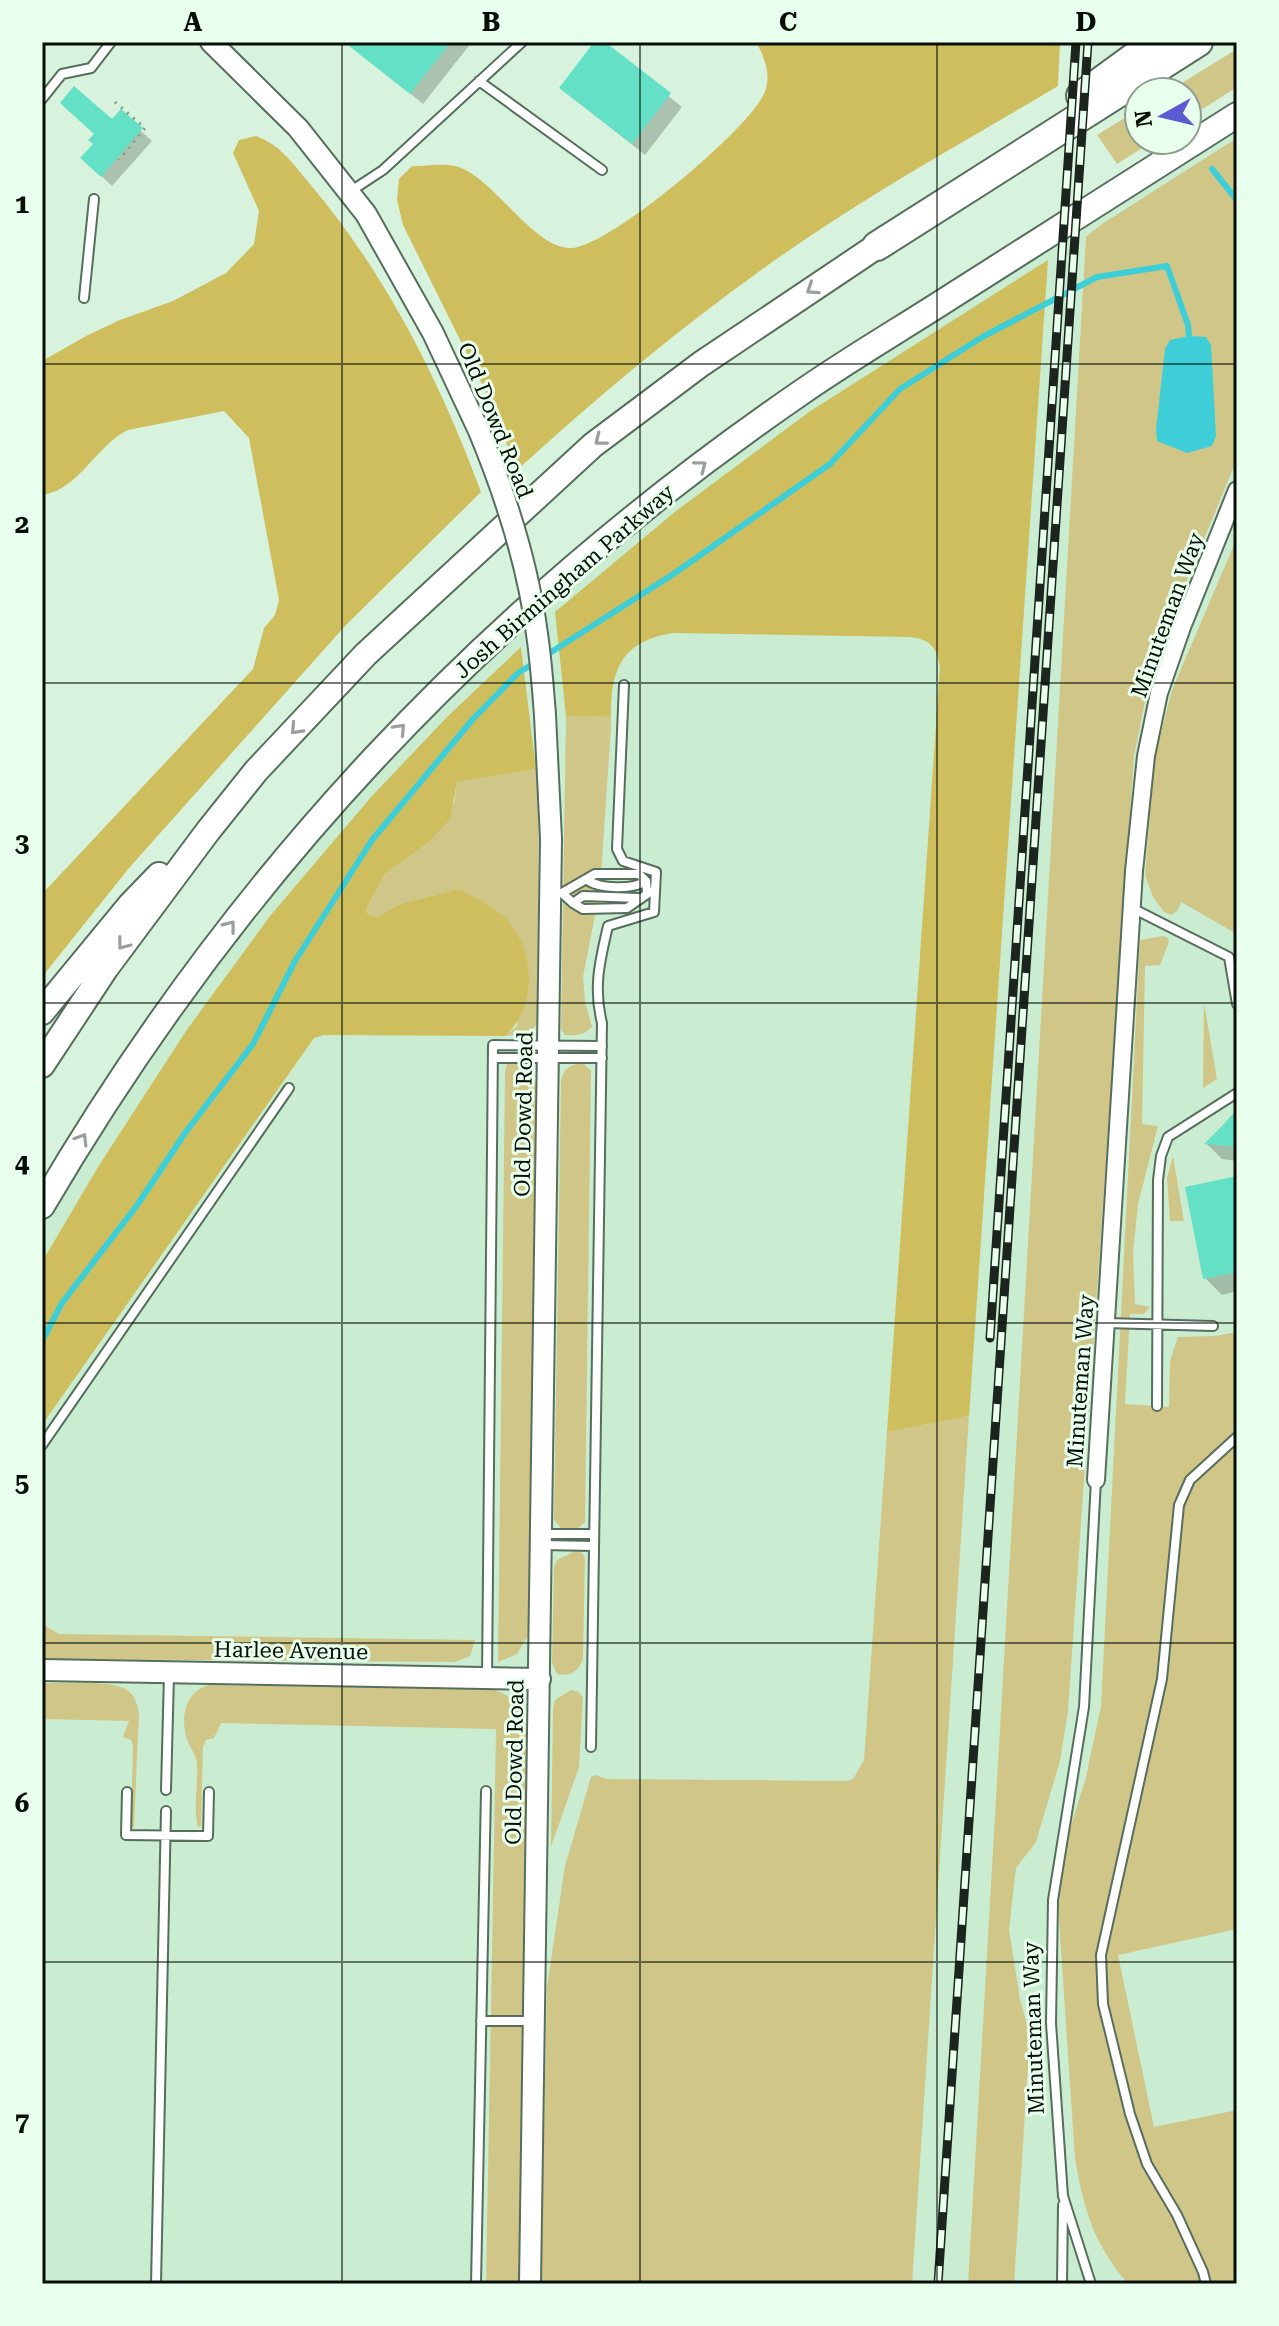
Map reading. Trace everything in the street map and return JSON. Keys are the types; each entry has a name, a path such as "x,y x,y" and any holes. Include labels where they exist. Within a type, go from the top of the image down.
{"highway":[{"path":"877,246 1155,42"},
{"path":"877,246 1198,42"}],"main road":[{"name":"Josh Birmingham Parkway","path":"42,1206 116,1085 214,946 322,814 409,719 469,660 664,494 800,393 1237,115"},
{"path":"42,1012 131,904 366,654 593,445 701,364 877,246"},
{"path":"42,1065 106,968 256,771"}],"street":[{"name":"Old Dowd Road","path":"211,42 282,110 366,214 433,333 500,483 537,632 556,893 548,1052 530,2284"},
{"name":"Minuteman Way","path":"1096,1480 1132,908 1146,756 1159,693 1237,490"},
{"name":"Harlee Avenue","path":"42,1670 540,1679"}],"lane":[{"path":"42,99 62,74 91,68 111,42"},
{"path":"349,193 383,170 522,42"},
{"path":"479,81 602,170"},
{"path":"84,298 94,199"},
{"path":"624,685 618,856 623,861 656,872 647,894"},
{"path":"556,893 595,874 639,874 646,881 654,912 608,926 596,982 602,1023 602,1058 591,1747"},
{"path":"556,893 573,903 583,896 647,894"},
{"path":"1132,908 1229,957 1237,1004"},
{"path":"487,1677 493,1045 602,1058"},
{"path":"493,1058 602,1046"},
{"path":"42,1445 289,1088"},
{"path":"1157,1406 1158,1180 1161,1156 1168,1137 1237,1093"},
{"path":"1106,1323 1213,1326"},
{"path":"1206,2284 1177,2215 1147,2164 1130,2114 1103,2004 1101,1955 1162,1679 1179,1505 1190,1480 1237,1437"},
{"name":"Minuteman Way","path":"1091,2284 1063,2196 1051,2023 1053,1900 1084,1707 1096,1480"},
{"path":"542,1539 594,1534"},
{"path":"542,1539 594,1546"},
{"path":"166,1790 169,1672"},
{"path":"476,2284 486,1791"},
{"path":"127,1792 126,1835 208,1836 209,1792"},
{"path":"156,2284 166,1811"},
{"path":"481,2021 534,2021"},
{"path":"1062,2284 1063,2196"}],"path":[{"path":"115,102 145,128 119,160"}],"shaded area":[{"path":"756,42 1060,42 1058,86 861,203 750,278 592,403 517,470 485,390 403,225 397,200 399,179 412,166 455,166 484,183 528,225 557,245 572,248 591,242 616,228 676,184 753,111 764,94 767,81 765,61"},
{"path":"1237,49 1237,87 1203,109 1203,76 1193,76"},
{"path":"1237,115 1237,2284 42,2284 42,1206 322,814 664,494 1175,156 1203,156 1203,137"},
{"path":"1123,119 1123,156 1130,156 1117,164 1097,135"},
{"path":"256,136 280,150 298,169 363,254 429,369 481,492 345,626 129,868 42,977 42,894 253,669 264,628 275,615 279,600 249,438 224,411 128,430 116,437 66,485 42,495 42,361 88,335 173,301 226,273 254,244 259,211 233,153 239,140"},
{"path":"1237,138 1237,459 1171,619 1148,687 1134,756 1068,1711 1060,1761 1036,1842 1016,1868 1009,1930 1020,1999 1030,2035 1014,2284 968,2284 1086,237"},
{"path":"1048,260 969,1416 887,1432 940,667 937,654 927,642 909,637 672,633 641,643 622,660 613,685 611,717 566,716 555,612 676,511 809,412"},
{"path":"1237,538 1237,934 1181,902 1178,910 1171,915 1164,912 1153,897 1145,875 1155,756 1172,690"},
{"path":"521,647 536,769 457,782 450,819 428,843 385,874 366,909 368,915 377,917 400,904 459,889 498,912 514,929 527,960 528,993 516,1024 505,1036 323,1035 314,1038 42,1425 42,1262 98,1167 186,1031 270,916 372,796 448,716"},
{"path":"566,716 611,717 600,890 583,977 585,1002 592,1026 583,1033 573,1035 565,1035 561,1029"},
{"path":"536,769 539,784 537,1024 529,1034 505,1036 517,1026 520,939 504,918 459,889 400,904 377,917 368,915 366,909 385,874 428,843 454,803 457,782"},
{"path":"1163,936 1169,942 1160,965 1145,966 1142,1124 1158,1126 1138,1204 1133,1253 1135,1304 1150,1307 1144,1314 1130,1314 1125,1404 1169,1407 1170,1361 1178,1337 1237,1332 1237,1929 1118,1955 1154,2127 1237,2110 1237,2284 1128,2284 1098,2240 1086,2210 1075,2158 1058,1906 1059,1864 1086,1777 1101,1706 1140,940"},
{"path":"1204,1003 1217,1079 1203,1088"},
{"path":"583,1063 591,1071 585,1522 577,1529 561,1528 554,1520 561,1082 568,1068"},
{"path":"507,1064 530,1067 537,1086 529,1634 517,1654 498,1662 505,1070"},
{"path":"1173,1156 1184,1221 1170,1221 1167,1178"},
{"path":"969,1416 912,2284 541,2284 547,1987 565,1866 591,1777 853,1779 864,1760 887,1432"},
{"path":"575,1551 585,1558 583,1659 573,1672 562,1675 557,1674 552,1663 554,1567 557,1560"},
{"path":"42,1624 59,1634 475,1640 470,1656 455,1662 42,1659"},
{"path":"42,1683 110,1684 127,1690 134,1697 139,1713 134,1828 131,1826 133,1746 131,1740 123,1737 129,1721 42,1719"},
{"path":"210,1685 491,1689 509,1697 524,1717 529,1746 520,2284 486,2284 496,1729 221,1723 214,1738 206,1740 203,1747 201,1825 198,1828 197,1761 185,1733 184,1715 195,1693"},
{"path":"571,1690 583,1697 579,1767 551,1847 553,1709 555,1700"}],"water":[{"path":"1189,336 1206,337 1211,345 1216,436 1212,446 1187,453 1157,441 1156,430 1165,349 1170,340"}],"building":[{"path":"344,42 451,42 410,94"},
{"path":"594,42 605,42 671,93 632,144 559,88"},
{"path":"74,86 112,119 121,109 143,128 101,177 80,158 93,144 88,140 94,134 60,103"},
{"path":"1237,1109 1237,1147 1204,1144 1223,1125"},
{"path":"1237,1176 1237,1272 1203,1279 1185,1187"}],"waterway":[{"path":"1212,169 1237,200"},
{"path":"545,656 672,575 830,464 900,389 984,336 1097,277 1167,266 1189,336"},
{"path":"42,1341 62,1303 138,1204 185,1133 253,1044 295,961 372,840 473,719 518,673 536,662"}],"railway":[{"path":"990,1338 1076,42"},
{"path":"938,2284 1088,42"}]}
